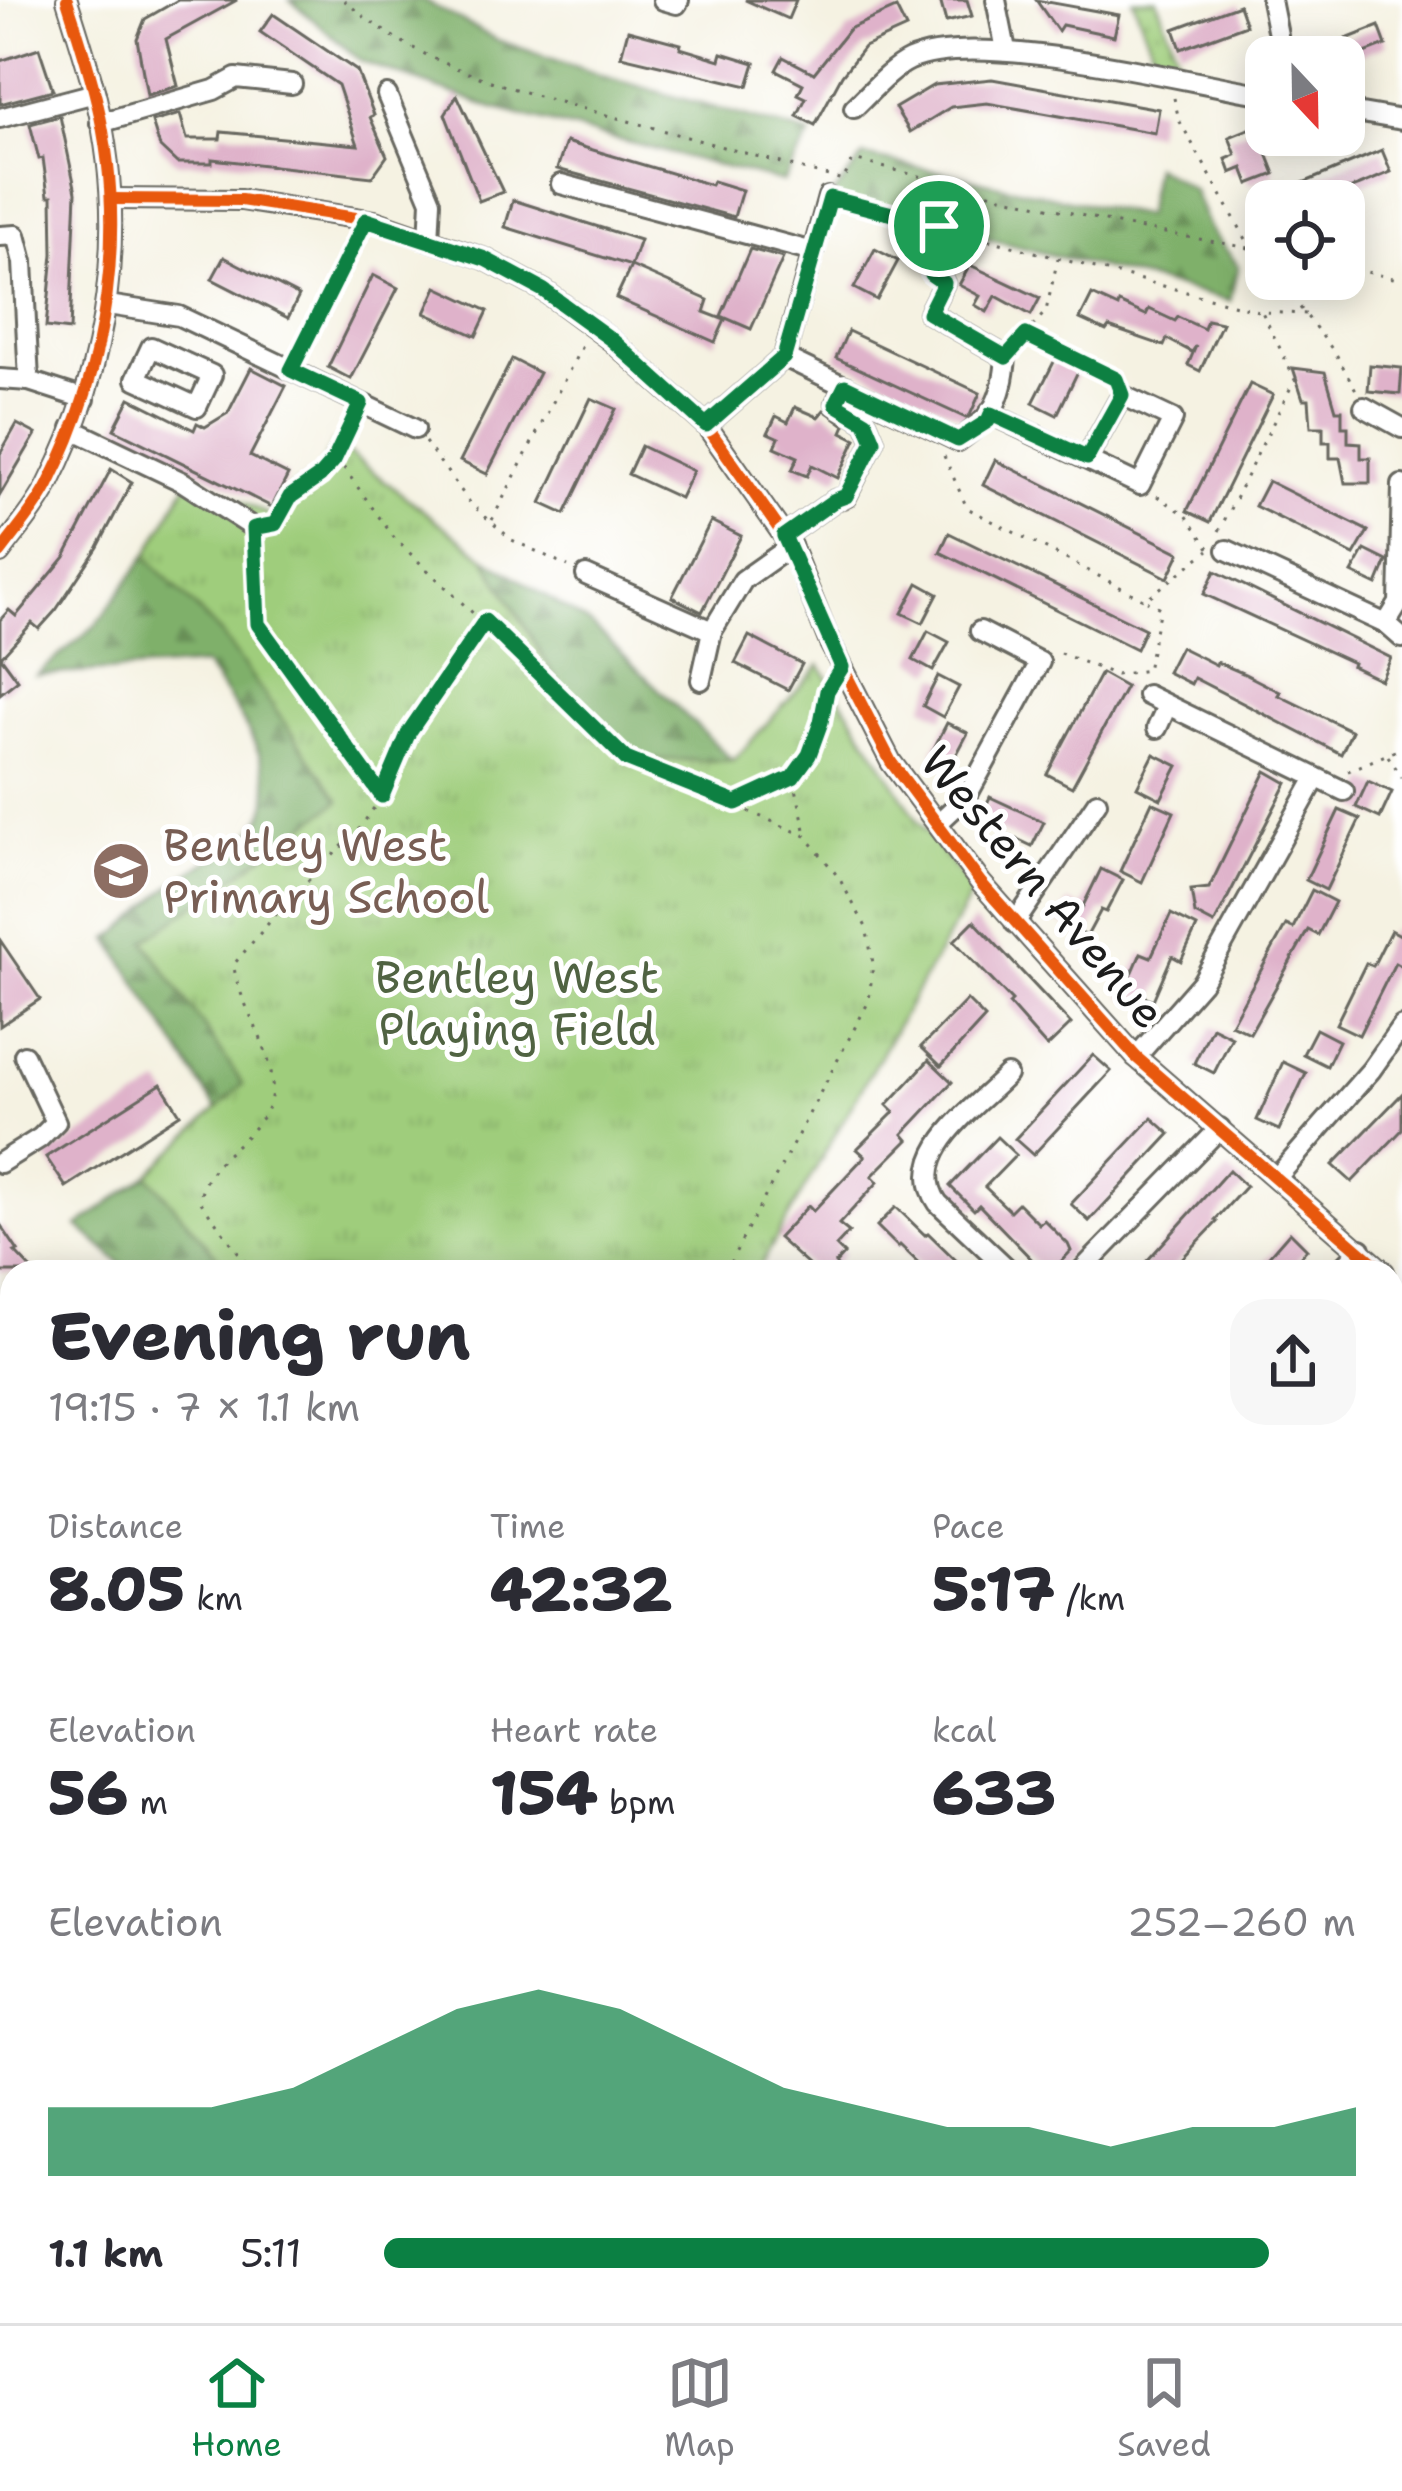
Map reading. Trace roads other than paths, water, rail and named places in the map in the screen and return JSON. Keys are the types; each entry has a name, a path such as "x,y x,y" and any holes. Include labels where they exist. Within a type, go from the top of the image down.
{"street":[{"path":"0,553 46,488 72,429 85,399 108,305 111,199 94,93 67,0"},
{"path":"664,0 677,4 679,0"},
{"path":"996,0 1006,50"},
{"path":"1271,0 1275,36"},
{"path":"854,108 898,66 944,52 1006,50 1245,92"},
{"path":"100,123 214,90 236,78 292,84"},
{"path":"0,118 94,93"},
{"path":"387,95 431,201 429,240"},
{"path":"1365,114 1402,120"},
{"path":"561,184 813,252"},
{"name":"Western Avenue","path":"111,199 241,200 366,220 485,259 543,290 592,326 706,425 788,541 842,667 891,762 1015,923 1136,1057 1372,1260"},
{"path":"706,425 784,357 827,201"},
{"path":"0,236 16,235 23,262 29,382"},
{"path":"784,357 958,440 988,421 1004,385 1006,357 929,313 944,283"},
{"path":"108,305 179,316 416,429"},
{"path":"179,360 195,324"},
{"path":"0,379 29,382 85,399"},
{"path":"701,680 712,631 743,580 835,500 846,496 874,441 866,422 836,404 845,386"},
{"path":"991,414 1140,485 1173,419 1122,395 1087,458"},
{"path":"1364,407 1402,428"},
{"path":"72,429 182,482 254,528"},
{"path":"1386,624 1399,603 1402,485"},
{"path":"1218,550 1386,624 1402,638"},
{"path":"586,575 712,631"},
{"path":"937,824 967,796 1040,662 980,632"},
{"path":"1147,695 1344,791"},
{"path":"1156,728 1167,706"},
{"path":"1136,1057 1202,982 1316,778"},
{"path":"1015,923 1097,802"},
{"path":"1278,1176 1371,1070 1402,1026"},
{"path":"0,1162 40,1138 56,1122 24,1055"},
{"path":"998,1260 938,1204 930,1192 928,1175 934,1151 1007,1075"},
{"path":"1092,1260 1220,1127"},
{"path":"1350,1260 1361,1249"}],"place":[{"name":"Bentley West Primary School","path":"121,871"}],"park label":[{"name":"Bentley West Playing Field","path":"517,1003"}]}
